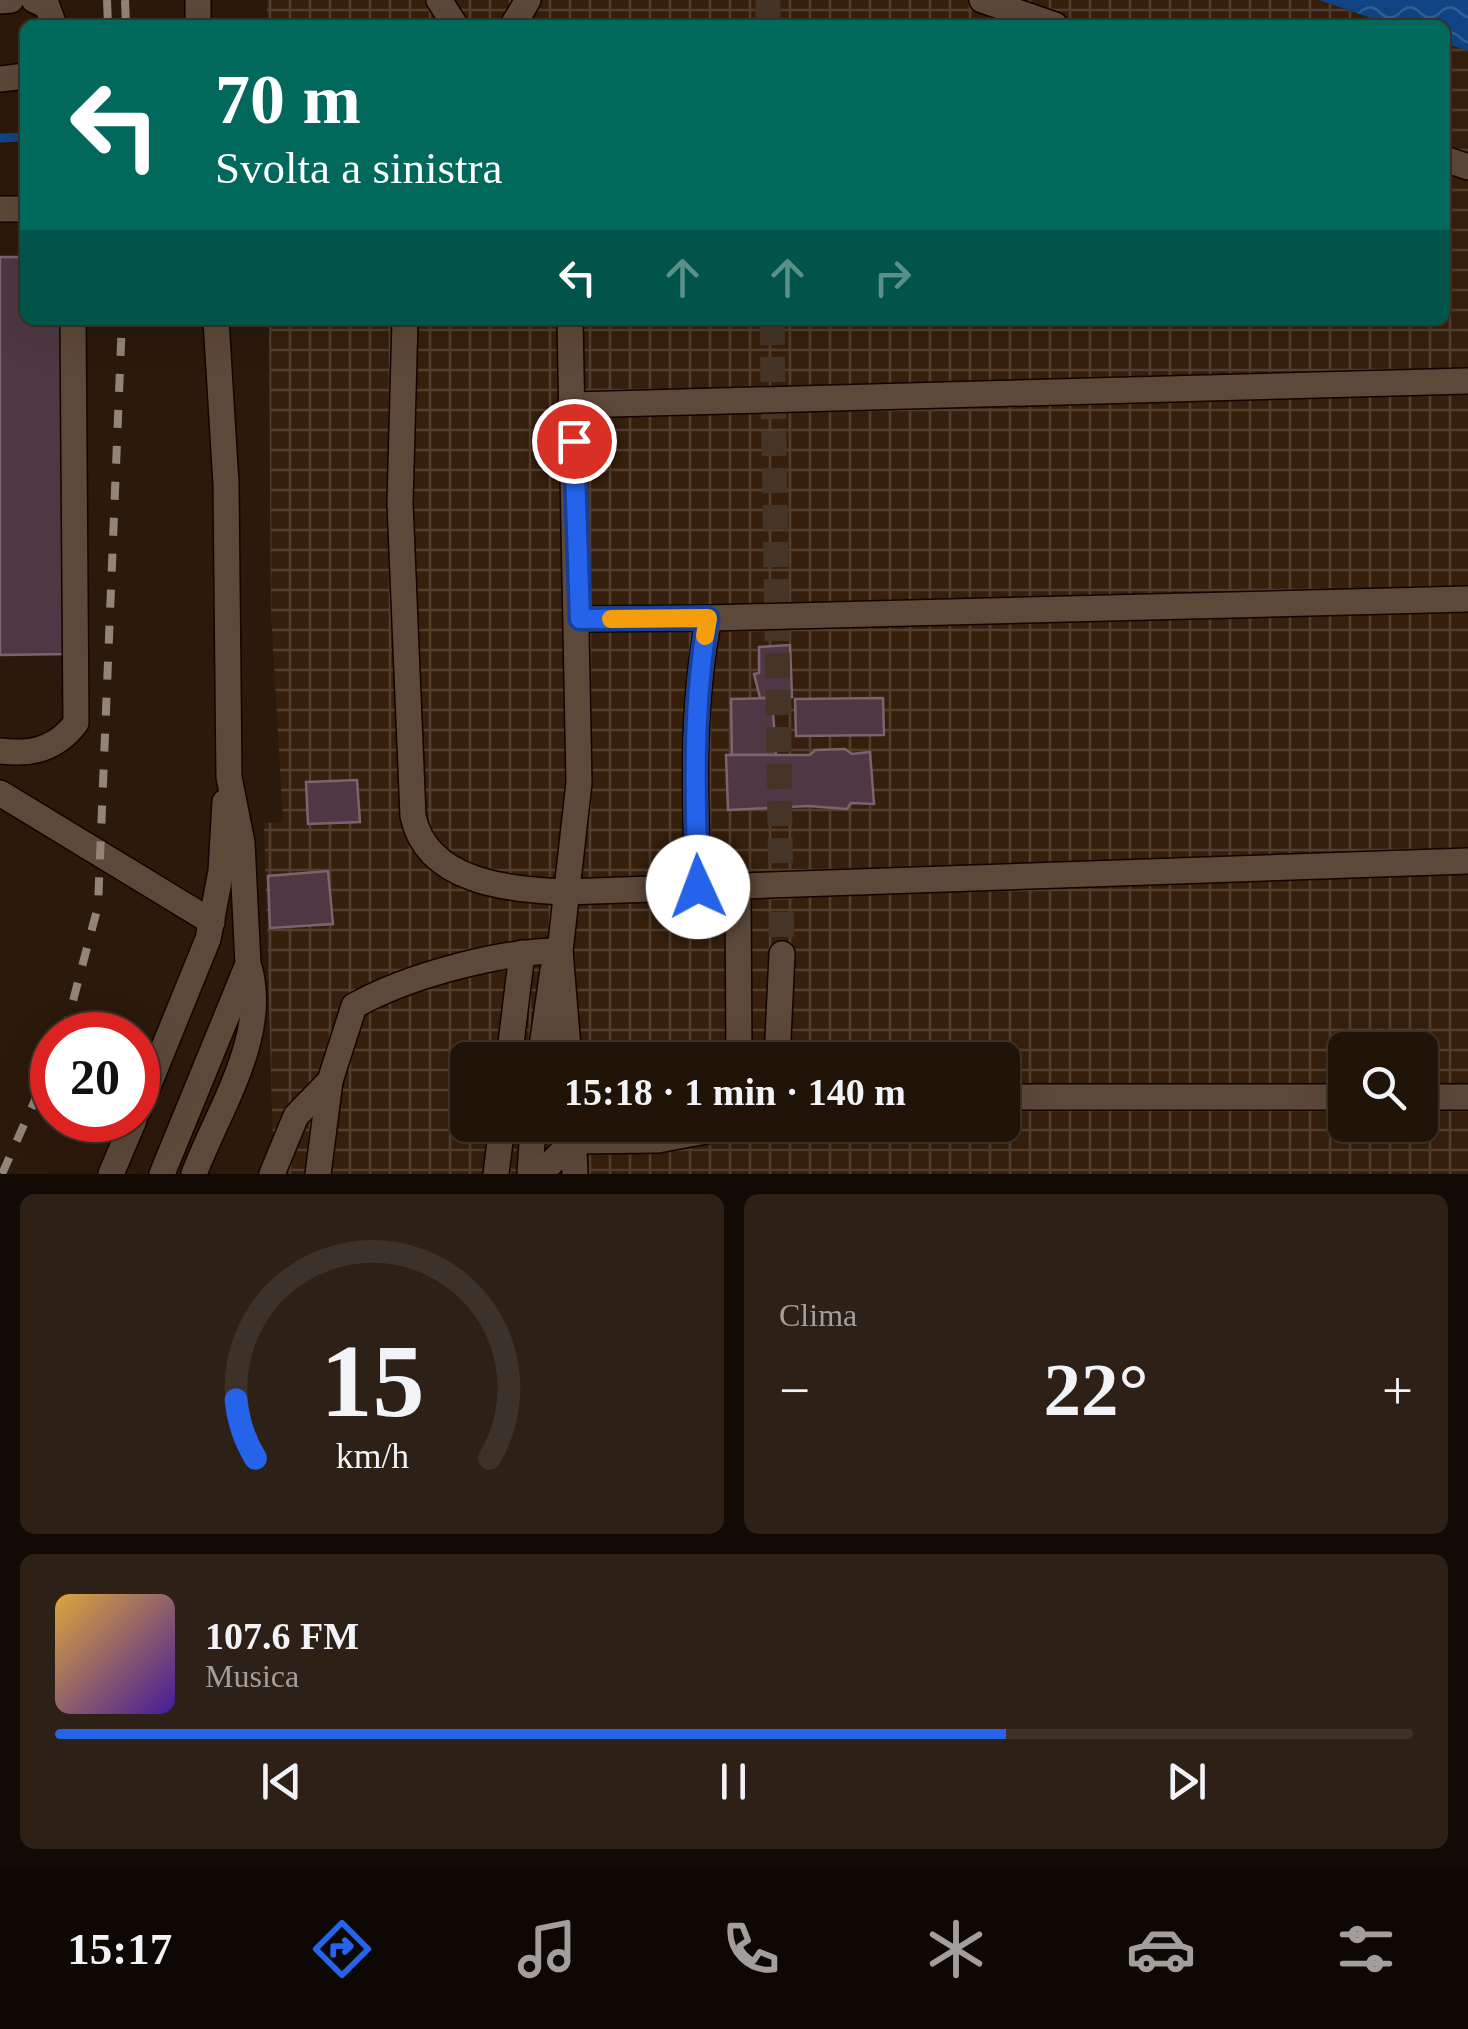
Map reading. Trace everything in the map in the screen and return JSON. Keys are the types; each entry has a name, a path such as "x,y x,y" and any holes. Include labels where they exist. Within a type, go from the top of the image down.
{"lane":[{"path":"0,1 11,0"},
{"path":"34,0 47,6 52,20"},
{"path":"982,0 1040,20"},
{"path":"0,750 45,749 65,738 76,723 73,325"},
{"path":"160,1055 212,922 229,777 226,484 216,325"},
{"path":"404,325 400,502 416,830 436,855 457,872 498,888 564,892 1468,861"},
{"path":"568,1042 560,951 564,892 580,783 580,619 570,325"},
{"path":"573,405 1468,381"},
{"path":"580,619 1468,600"},
{"path":"698,887 695,746 699,668 708,618"},
{"path":"194,1174 246,1046 255,998 248,964 242,843 229,777"},
{"path":"0,793 212,922"},
{"path":"738,886 739,1042"},
{"path":"318,1174 330,1081 354,1006 383,990 522,953 560,951"},
{"path":"543,1042 550,978 560,951"},
{"path":"511,1042 522,953"},
{"path":"779,1042 782,954"},
{"path":"162,1174 248,964"},
{"path":"272,1174 296,1116 330,1081"},
{"path":"1020,1097 1328,1097"},
{"path":"1438,1098 1468,1098"},
{"path":"111,1174 125,1142"},
{"path":"496,1174 500,1142"},
{"path":"530,1174 532,1142"},
{"path":"540,1174 563,1142"},
{"path":"572,1142 575,1174"}],"shaded area":[{"path":"267,0 1319,0 1377,20 267,20"},
{"path":"1450,45 1468,51 1468,1174 262,1174 273,1146 264,823 283,822 271,611 269,325 1450,325"}],"water":[{"path":"1319,0 1468,0 1468,51 1450,45 1450,20 1377,20"}],"building":[{"path":"0,257 20,257 20,325 61,325 70,654 0,655"},
{"path":"790,645 792,697 760,698 754,674 759,673 759,647"},
{"path":"772,698 776,755 732,755 731,699"},
{"path":"883,698 884,735 796,736 795,699"},
{"path":"845,749 852,754 870,752 874,804 851,803 847,809 808,806 728,810 726,755 810,755 815,750"},
{"path":"357,780 360,822 308,824 306,782"},
{"path":"328,871 333,924 270,928 268,876"}],"waterway":[{"path":"0,138 20,137"}],"tunnel":[{"path":"768,0 768,20"},
{"path":"772,325 782,954"}],"railway":[{"path":"107,0 108,20"},
{"path":"125,0 126,20"},
{"path":"70,1012 98,906 122,325"},
{"path":"2,1174 30,1111"}],"slow traffic":[{"path":"611,619 708,618 705,636"}],"route":[{"path":"574,441 580,619 708,618 699,668 695,746 698,887"}]}
